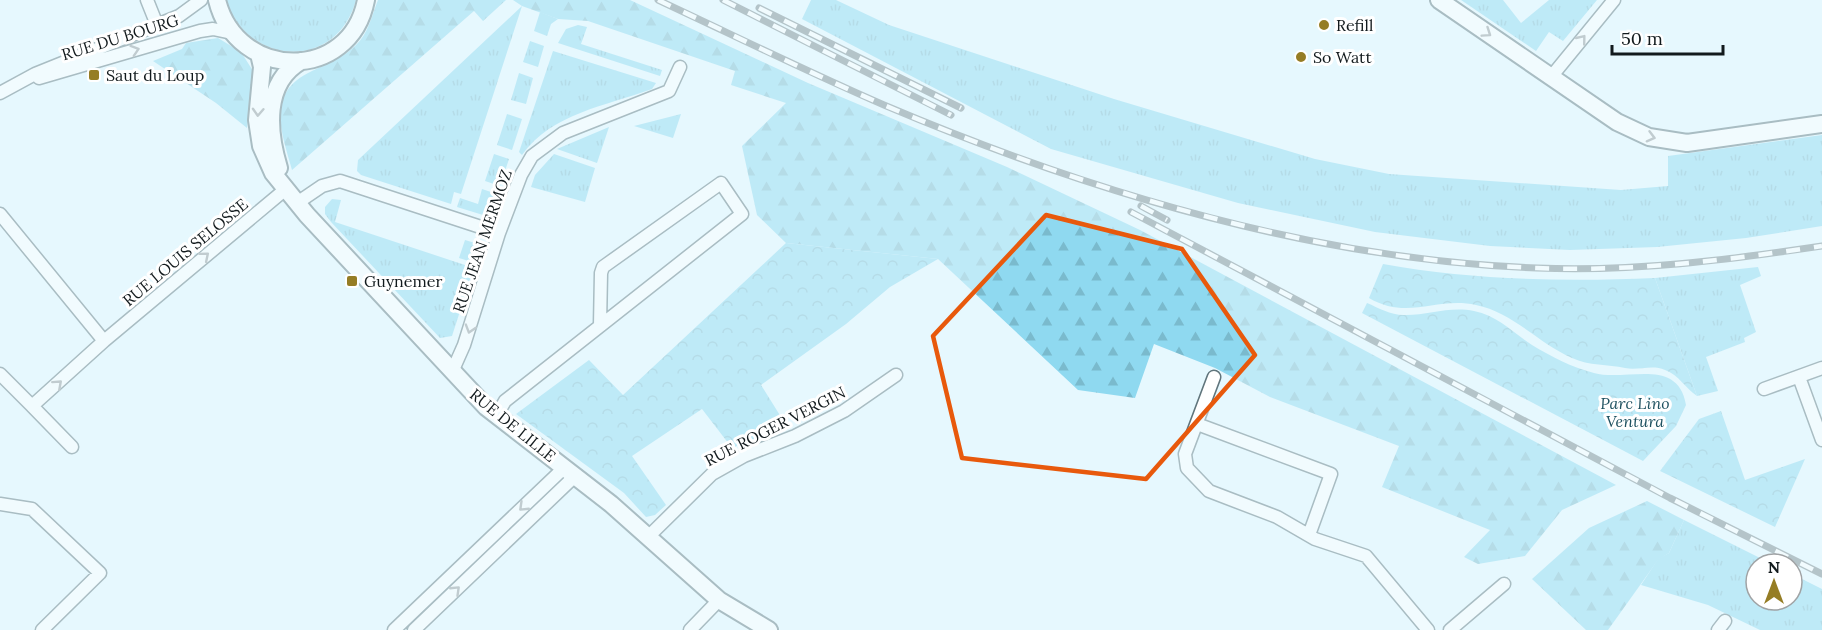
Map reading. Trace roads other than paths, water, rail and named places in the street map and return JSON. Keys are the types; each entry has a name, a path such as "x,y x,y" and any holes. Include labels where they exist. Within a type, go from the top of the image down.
{"street":[{"path":"147,0 157,25"},
{"name":"RUE DU BOURG","path":"0,93 52,66 179,16 201,0"},
{"path":"217,0 222,18 232,33 259,54 275,60 301,61 323,55 342,42 357,24 366,0"},
{"path":"1438,0 1623,126 1664,141 1698,142 1822,124"},
{"path":"1551,77 1614,0"},
{"name":"RUE DU BOURG","path":"18,83 77,69 200,31 219,30 232,33"},
{"name":"RUE DE LILLE","path":"259,54 262,73 257,120 259,133 268,164 297,203 452,372 497,415 571,471 719,600 769,630"},
{"name":"RUE DE LILLE","path":"287,188 275,153 272,107 281,79 301,61"},
{"name":"RUE JEAN MERMOZ","path":"452,372 464,345 499,233 521,176 540,149 576,126 669,91 680,67"},
{"path":"297,203 322,186 340,181 499,233"},
{"path":"497,415 505,401 742,214 721,183 605,266 601,273 600,325"},
{"name":"RUE LOUIS SELOSSE","path":"32,406 105,341 287,188"},
{"path":"0,214 105,341"},
{"path":"1764,389 1822,368"},
{"path":"0,374 72,447"},
{"name":"RUE ROGER VERGIN","path":"648,537 712,474 844,411 896,375"},
{"path":"1214,377 1185,459 1187,468 1209,490 1277,517 1309,536 1366,556 1428,630"},
{"path":"1799,377 1822,441"},
{"path":"1197,424 1331,474 1309,536"},
{"path":"394,630 571,471"},
{"path":"414,630 571,471"},
{"path":"0,504 32,509 100,573 42,630"},
{"path":"1450,630 1504,584"},
{"path":"690,630 719,600"}],"railway":[{"path":"658,0 799,67 961,136 1041,166 1122,192 1204,216 1287,236 1370,251 1454,262 1573,269 1680,264 1822,246"},
{"path":"723,0 951,115"},
{"path":"759,8 961,108"},
{"path":"1141,206 1167,220"},
{"path":"1131,212 1670,498 1822,574"}],"place":[{"name":"Refill","path":"1324,25"},
{"name":"So Watt","path":"1301,57"},
{"name":"Saut du Loup","path":"94,75"},
{"name":"Guynemer","path":"352,281"}],"park label":[{"name":"Parc Lino Ventura","path":"1635,412"}]}
